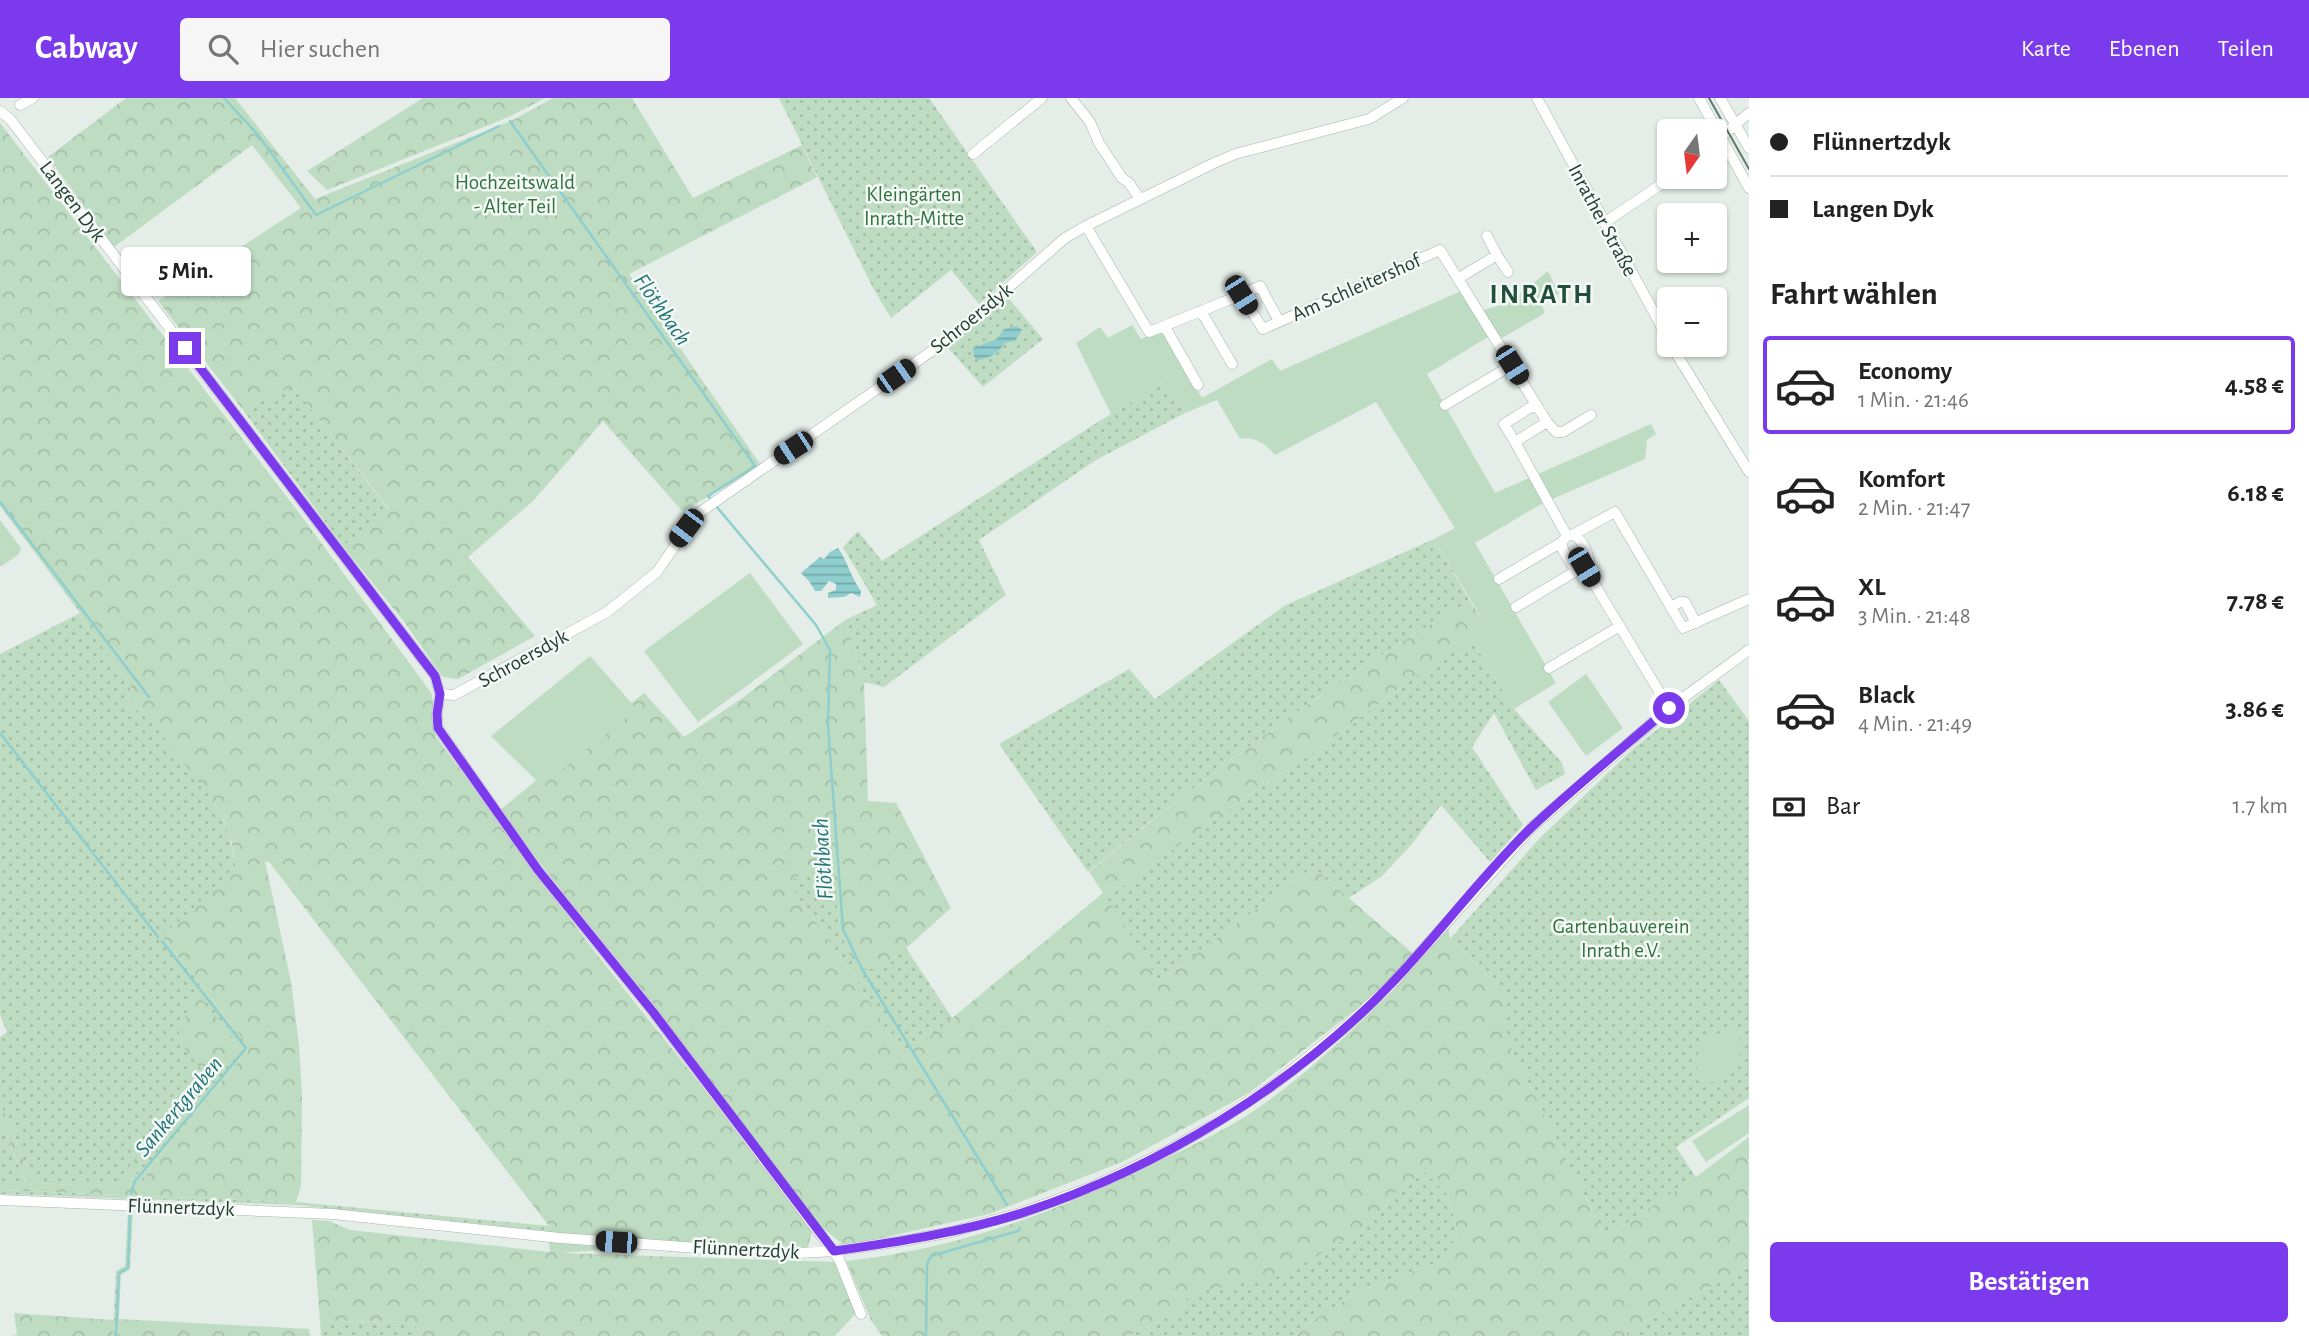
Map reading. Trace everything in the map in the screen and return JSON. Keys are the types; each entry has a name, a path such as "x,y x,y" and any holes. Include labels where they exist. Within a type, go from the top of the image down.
{"street":[{"path":"20,105 33,98"},
{"path":"972,154 1042,98"},
{"path":"1071,98 1090,122 1099,143 1122,178 1140,199"},
{"name":"Schroersdyk","path":"440,694 454,695 607,612 657,572 696,515 952,337 1065,238 1235,154 1369,119 1403,98"},
{"name":"Inrather Straße","path":"1537,98 1657,319"},
{"path":"1699,98 1709,119"},
{"path":"1720,98 1749,148"},
{"name":"Langen Dyk","path":"0,111 10,119 435,676 440,694 438,728 538,870 653,1012 834,1251 861,1314"},
{"path":"1727,131 1749,113"},
{"path":"1727,153 1749,188"},
{"path":"1604,223 1657,187"},
{"path":"1086,226 1149,332 1165,327 1198,385"},
{"path":"1487,236 1508,272"},
{"name":"Am Schleitershof","path":"1241,295 1262,329 1440,250 1547,422"},
{"path":"1459,278 1497,255"},
{"name":"Am Schleitershof","path":"1165,327 1260,286 1279,321"},
{"path":"1201,311 1232,364"},
{"name":"Inrather Straße","path":"1679,357 1749,472"},
{"path":"1445,405 1512,365"},
{"path":"1516,607 1580,569 1588,560 1587,551 1568,537 1504,424 1536,404"},
{"path":"1515,442 1547,422 1556,432 1563,432 1591,415"},
{"path":"1499,579 1615,512 1683,628 1749,599"},
{"path":"1568,537 1563,550 1620,625 1669,708"},
{"path":"1549,668 1620,625"},
{"name":"Flünnertzdyk","path":"0,1200 319,1213 588,1240 782,1254 834,1251 951,1232 1048,1204 1146,1162 1243,1106 1294,1069 1392,984 1532,827 1669,708 1749,650"}],"green space":[{"name":"Hochzeitswald - Alter Teil","path":"126,98 235,98 315,199 513,120 553,98 632,98 693,198 802,145 817,177 629,274 762,467 682,511 603,421 533,501 468,557 535,636 458,679 443,677 405,623 343,546 389,509 293,386 243,410 158,301 301,208 252,145 114,247 48,157"},
{"path":"423,98 545,98 511,116 327,190 307,171"},
{"name":"Kleingärten Inrath-Mitte","path":"779,98 929,98 1037,252 979,304 951,270 891,318 873,288"},
{"path":"0,123 300,514 432,694 436,737 594,951 750,1147 812,1231 807,1250 689,1243 561,1253 835,1262 857,1312 835,1336 422,1336 413,1322 320,1321 312,1220 329,1221 350,1230 550,1252 547,1231 549,1226 270,863 265,861 291,982 299,1045 302,1096 301,1186 296,1202 0,1190 0,1186 7,1186 5,1182 26,1182 0,1120 0,1103 34,1183 103,1186 115,1184 156,1134 162,1140 131,1179 141,1185 152,1165 248,1050 247,1044 162,936 236,872 232,843 224,820 213,801 141,708 126,718 131,686 0,506"},
{"path":"1548,271 1559,294 1541,304 1545,313 1502,338 1488,337 1427,374 1495,493 1651,424 1656,434 1647,440 1645,459 1543,503 1475,543 1556,683 1514,709 1472,640 1488,629 1434,539 1455,528 1376,402 1275,455 1259,442 1240,439 1217,400 1185,413 1166,382 1111,414 1076,343 1100,327 1108,338 1132,325 1141,339 1162,330 1202,398 1272,359 1280,371 1461,291 1484,310 1508,303"},
{"path":"1005,294 1043,339 983,387 948,348"},
{"path":"1166,381 1185,413 1096,460 979,540 1006,595 884,687 864,682 845,620 877,605 843,547 858,531 882,561"},
{"path":"293,386 389,510 343,546 243,410"},
{"path":"0,520 21,548 19,554 2,566 0,566"},
{"path":"1434,539 1470,601 1371,662 1226,763 1088,872 999,744 1129,669 1155,699 1284,606"},
{"path":"750,573 803,644 698,722 644,651"},
{"path":"1470,601 1489,630 1402,686 1310,755 1224,812 1122,887 1104,893 1159,981 1313,867 1416,956 1392,981 1249,1093 1122,1162 989,1214 845,1246 819,1225 759,1150 500,810 644,693 684,737 741,699 845,620 864,682 868,801 896,803 951,908 885,967 856,971 839,929 833,853 788,883 851,972 904,1058 1103,893 1089,872 1134,835 1227,763 1322,695"},
{"path":"78,614 131,686 126,718 141,708 215,805 228,832 237,872 162,936 247,1044 248,1050 152,1165 141,1185 131,1179 162,1140 115,1184 103,1186 34,1183 0,1103 0,1037 7,1032 0,1015 0,654"},
{"path":"1472,640 1514,709 1562,763 1565,774 1536,790 1494,713 1472,747 1523,825 1490,862 1441,805 1412,844 1382,876 1349,898 1313,867 1159,981 1103,893 1122,887 1224,812 1310,755 1402,686"},
{"path":"590,656 637,709 542,786 491,736"},
{"path":"1586,674 1623,728 1586,756 1548,702"},
{"name":"Gartenbauverein Inrath e.V.","path":"1719,680 1749,721 1749,1098 1676,1147 1696,1177 1602,1240 1600,1227 1507,1040 1507,994 1450,939 1540,838 1633,749"},
{"path":"834,852 839,929 885,967 906,948 953,1019 904,1058 851,972 788,883"},
{"path":"1448,928 1450,939 1507,994 1507,1040 1600,1227 1602,1240 1696,1177 1749,1137 1749,1266 1628,1331 1626,1336 1296,1336 1309,1323 1361,1290 1441,1261 1458,1235 1448,1195 1425,1172 1399,1188 1375,1219 1345,1240 1282,1276 1191,1293 1174,1314 1128,1336 882,1336 871,1320 846,1261 929,1247 1046,1212 1223,1130 1276,1095 1329,1051 1395,989 1392,984"},
{"path":"196,991 241,1049 212,1083 177,1038"},
{"path":"1740,1029 1740,1064 1703,1088 1696,1077 1700,1037"},
{"path":"1749,1105 1749,1133 1706,1162 1692,1141"},
{"path":"0,1120 26,1183 6,1182 7,1187 0,1186"},
{"path":"1425,1172 1448,1195 1458,1235 1441,1261 1361,1290 1309,1323 1296,1336 1128,1336 1174,1314 1191,1293 1282,1275 1375,1219 1399,1188"},
{"path":"0,1190 296,1202 549,1226 547,1231 296,1205 0,1194"},
{"path":"128,1212 133,1212 130,1269 121,1275 118,1336 113,1336 116,1271 125,1266"},
{"path":"1749,1266 1749,1336 1626,1336 1628,1331"},
{"path":"14,1313 114,1320 113,1336 12,1336 17,1335"},
{"path":"119,1319 309,1329 310,1336 118,1336"},
{"path":"320,1321 413,1322 422,1336 321,1336"}],"water":[{"path":"1017,326 1022,330 1015,341 1004,343 997,352 987,358 979,360 974,357 973,348 997,339 1004,329"},
{"path":"838,548 861,591 860,597 851,593 844,597 828,598 828,593 836,590 836,584 829,581 821,591 815,591 801,573 820,557 824,559"}],"waterway":[{"name":"Flöthbach","path":"224,98 258,135 316,215 499,126"},
{"name":"Flöthbach","path":"510,121 755,466 708,496 711,499"},
{"path":"0,502 149,697"},
{"name":"Flöthbach","path":"716,506 816,625 830,650 828,726 843,929 862,969 1007,1205"},
{"name":"Sankertgraben","path":"0,733 158,937"},
{"name":"Sankertgraben","path":"131,1193 135,1181 246,1048 162,941"},
{"name":"Sankertgraben","path":"116,1336 119,1273 128,1268 130,1214"},
{"name":"Flöthbach","path":"926,1336 927,1264 931,1256 1018,1231 1020,1228"}],"tram line":[{"path":"1709,98 1749,169"}],"district":[{"name":"INRATH","path":"1542,293"}],"route":[{"path":"185,348 435,676 440,694 438,728 538,870 653,1012 834,1251 951,1232 1024,1212 1126,1172 1233,1112 1294,1069 1392,984 1532,827 1669,708"}]}
